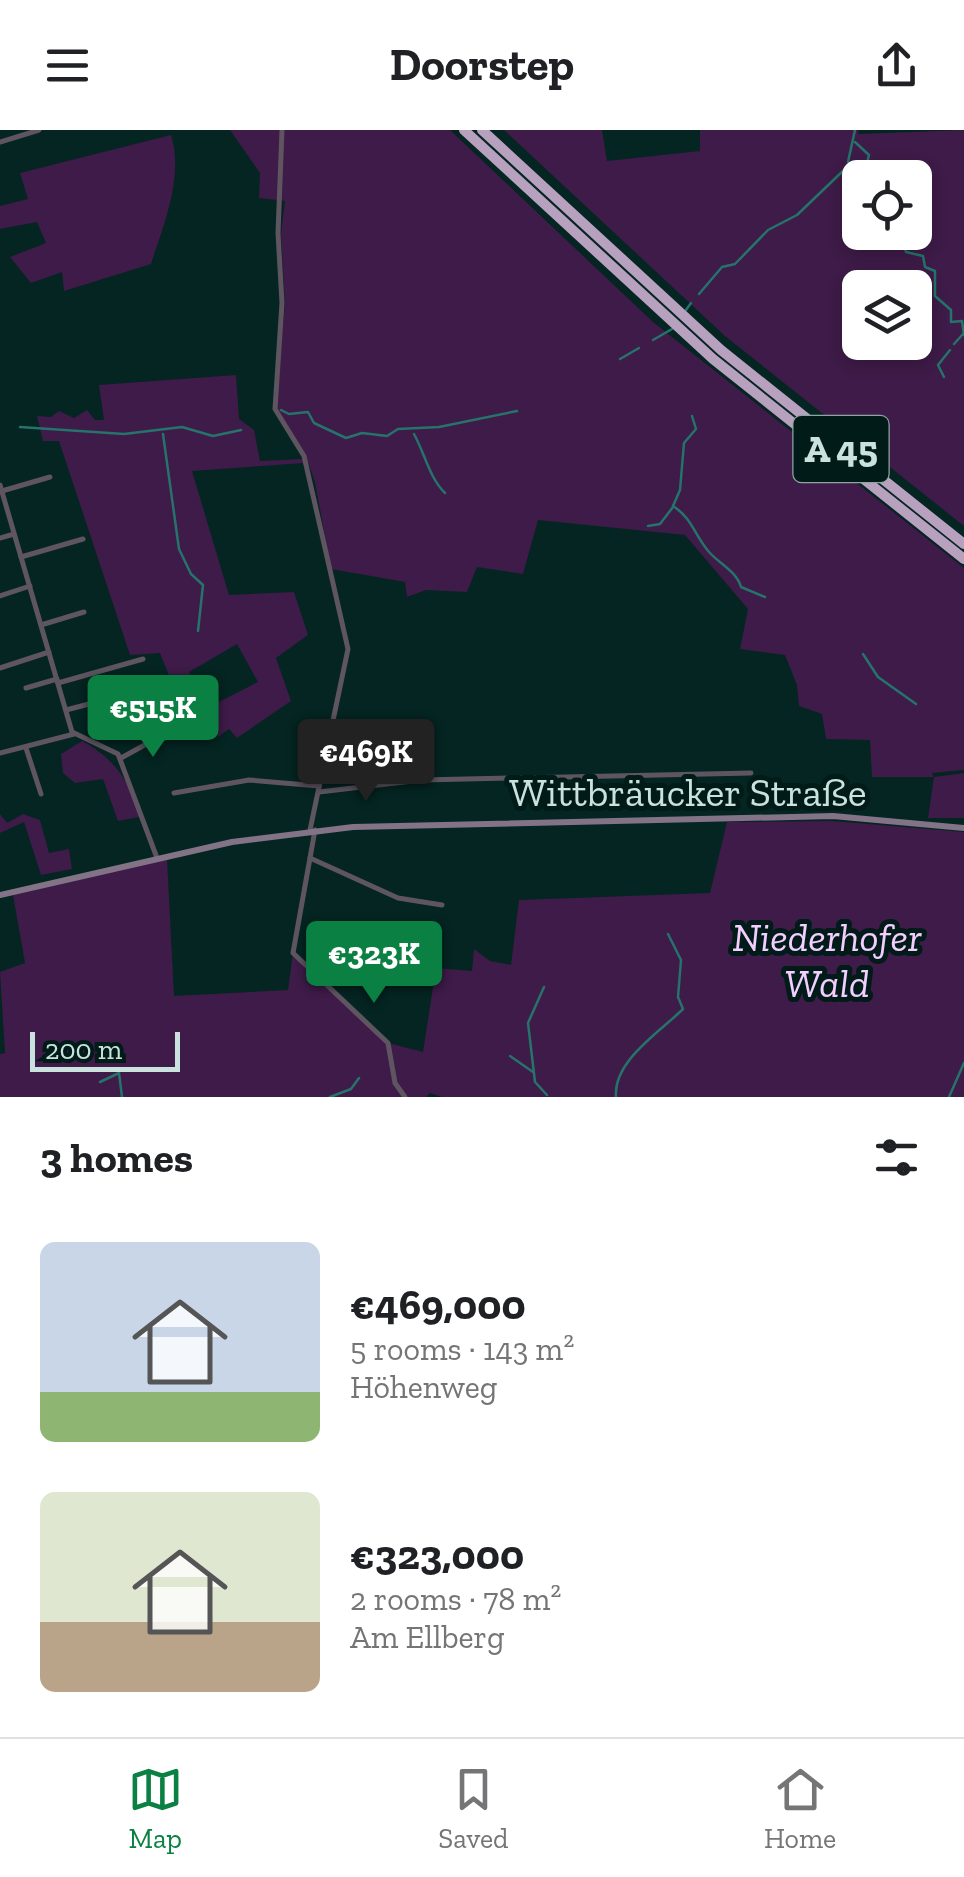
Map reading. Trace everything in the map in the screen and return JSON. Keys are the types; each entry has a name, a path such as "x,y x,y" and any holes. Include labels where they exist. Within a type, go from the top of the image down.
{"highway":[{"name":"A 45","path":"464,130 717,355 964,559"},
{"name":"A 45","path":"482,130 636,283"},
{"name":"A 45","path":"717,355 964,544"}],"main road":[{"name":"Wittbräucker Straße","path":"0,894 157,858 312,830 833,816 964,828"}],"street":[{"path":"0,142 39,130"},
{"path":"282,130 278,233 282,303 275,409 309,472 348,649 345,676 329,722 293,953 388,1043 395,1083 405,1097"},
{"path":"50,477 1,488 74,734"},
{"path":"0,538 14,534"},
{"path":"21,557 84,539"},
{"path":"0,596 30,586"},
{"path":"41,625 84,612"},
{"path":"0,668 49,652"},
{"path":"26,688 144,659"},
{"path":"66,710 112,698"},
{"path":"0,753 74,734 110,748 121,758 157,858"},
{"path":"121,758 150,742 172,736"},
{"path":"26,748 42,794"},
{"path":"174,793 249,780 320,789 421,780 751,774"},
{"path":"310,858 398,898 442,905"}],"green space":[{"path":"230,130 450,130 653,322 964,568 964,770 932,773 934,777 872,777 870,740 826,739 822,714 799,706 797,685 785,655 740,649 748,609 685,535 538,520 523,574 477,567 467,592 426,590 407,597 405,582 331,569 315,482 305,454 275,408 285,304 281,233 285,201 259,198 260,173"},
{"path":"504,130 602,130 607,161 700,151 700,130 858,130 859,134 964,130 964,526 725,336"},
{"path":"171,135 174,183 151,264 64,291 62,272 31,283 10,257 46,243 37,222 0,229 0,206 28,199 20,173"},
{"path":"236,375 239,419 254,430 260,461 303,459 304,463 192,471 229,595 294,592 308,635 276,658 291,701 237,738 229,729 218,737 209,707 258,682 237,644 189,672 203,695 179,701 160,653 130,655 59,441 43,441 37,416 51,417 59,411 74,418 87,410 95,420 104,420 99,385"},
{"path":"82,741 120,772 139,817 118,821 103,779 75,783 63,773 61,754"},
{"path":"964,773 964,818 928,818 934,777"},
{"path":"0,814 7,823 23,814 40,820 49,853 69,849 72,869 41,875 24,822 0,833"},
{"name":"Niederhofer Wald","path":"832,821 964,832 964,1097 442,1097 430,1093 426,1097 0,1097 0,1054 5,1053 0,972 25,963 13,895 167,859 174,996 288,990 293,953 388,1043 423,1052 436,968 472,971 474,949 490,961 511,965 519,900 710,893 727,822"}],"waterway":[{"path":"848,160 855,130"},
{"path":"855,142 869,155 868,160"},
{"path":"699,294 722,267 735,264 768,230 797,215 842,172"},
{"path":"905,250 923,256 925,267 935,271 935,296 951,310 951,322 962,321 964,335"},
{"path":"686,310 691,303"},
{"path":"653,340 672,329"},
{"path":"954,344 963,334"},
{"path":"620,359 639,348"},
{"path":"944,377 938,365 950,350"},
{"path":"281,410 289,414 308,412 314,423 346,438 362,433 387,436 398,429 439,427 517,411"},
{"path":"692,416 696,429 684,443 680,490 673,506 741,587 765,597"},
{"path":"20,427 124,434 182,427 213,436 241,430"},
{"path":"163,434 179,549 191,574 203,585 198,631"},
{"path":"414,434 431,473 445,493"},
{"path":"648,526 660,524 673,507"},
{"path":"863,654 878,677 916,704"},
{"path":"616,1097 617,1084 630,1059 683,1009 678,997 681,960 668,934"},
{"path":"544,987 528,1023 535,1082 547,1095"},
{"path":"510,1056 533,1072"},
{"path":"949,1097 964,1063"},
{"path":"100,1082 119,1073 122,1097"},
{"path":"330,1097 351,1089 359,1078"}]}
